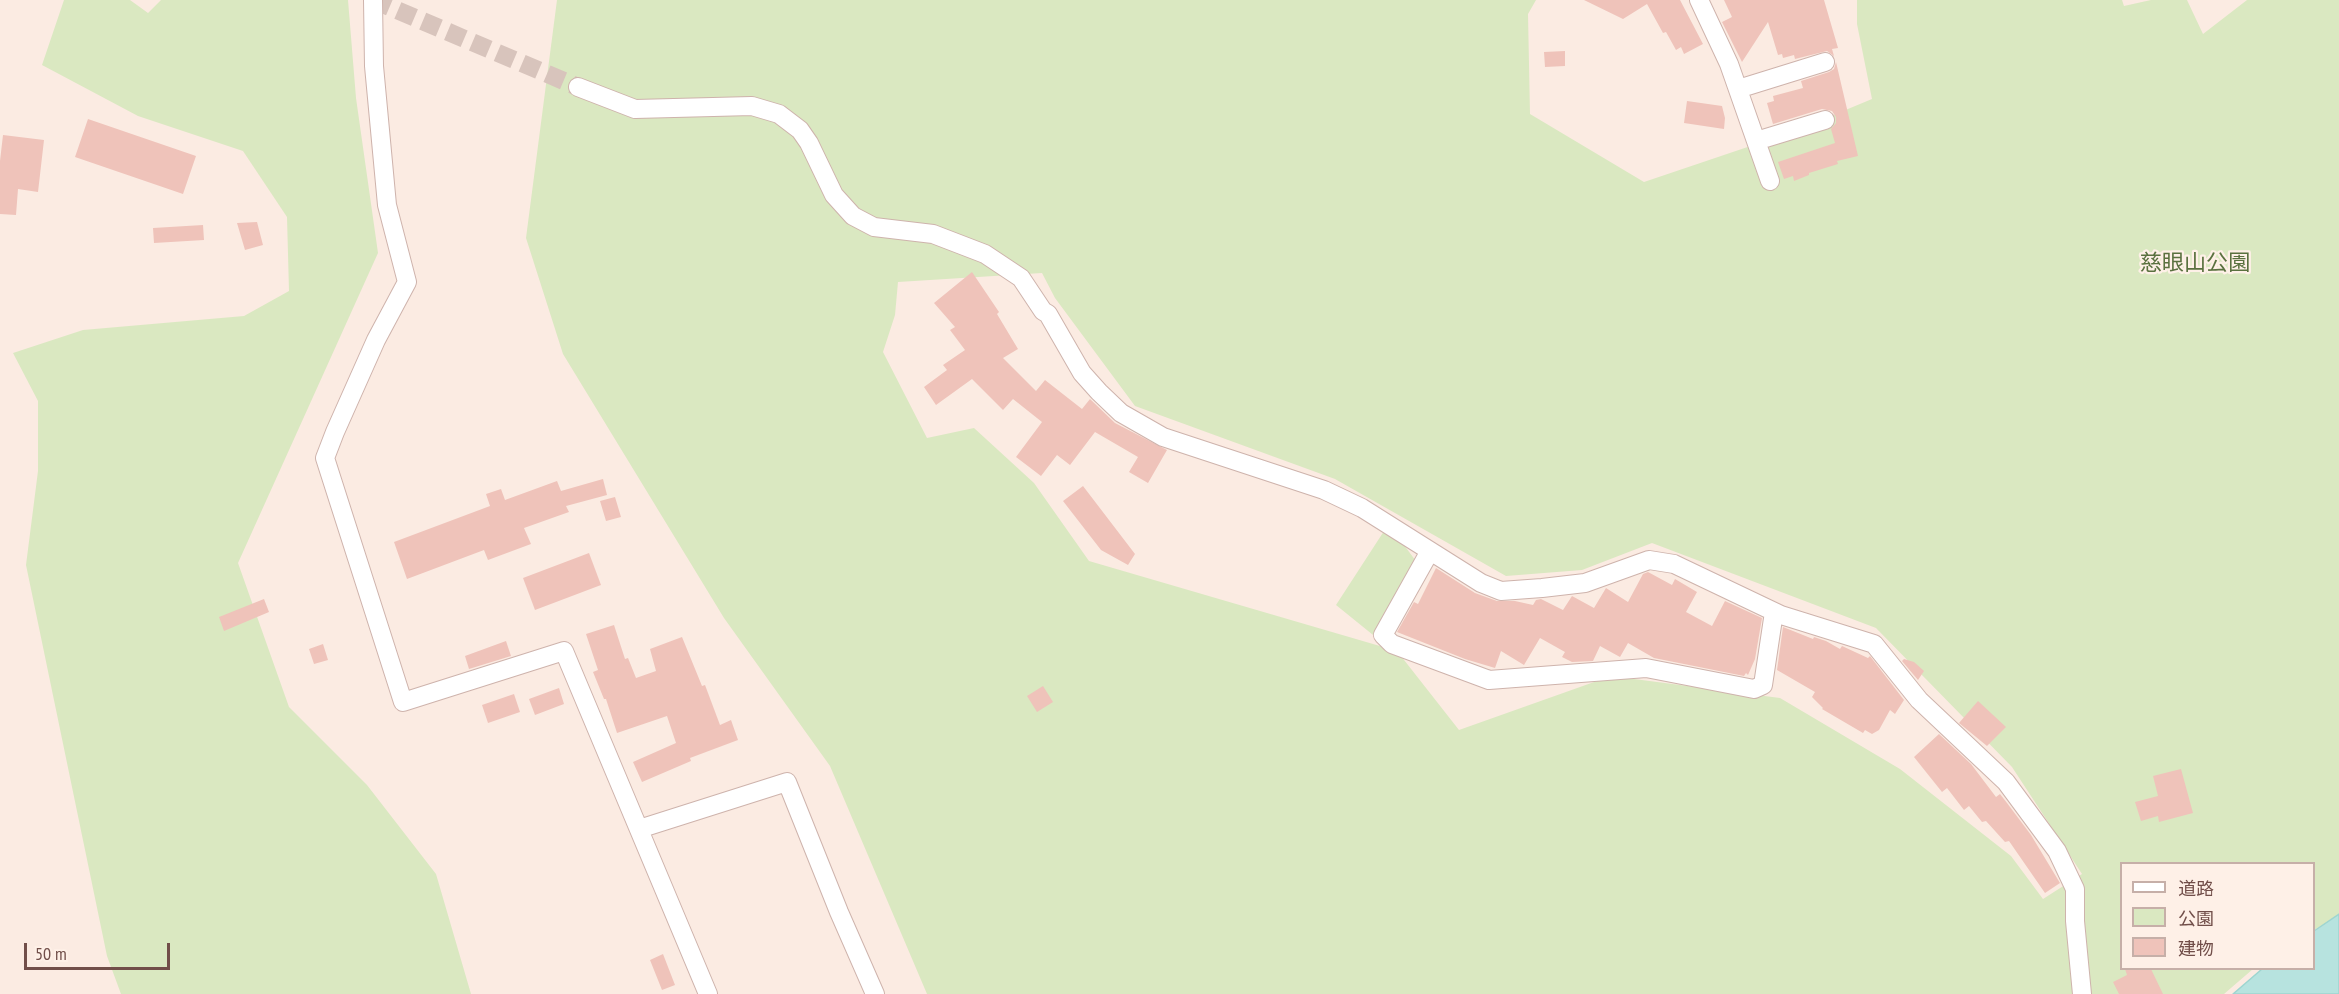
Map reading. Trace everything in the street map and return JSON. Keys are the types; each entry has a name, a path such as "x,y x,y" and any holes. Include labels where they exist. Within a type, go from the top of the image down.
{"street":[{"path":"373,0 374,66 387,206 407,282 376,340 335,432 326,459 399,692 403,702 564,651 708,994"},
{"path":"1699,0 1729,64 1770,181"},
{"path":"1738,89 1825,62"},
{"path":"578,87 635,109 752,106 779,114 800,130 809,143 834,195 853,216 874,227 933,234 985,254 1021,278 1043,311 1048,314 1082,373 1121,413 1163,437 1324,490 1362,508 1481,583 1501,591 1585,583 1648,560 1674,564 1774,612 1874,644 1919,700 2006,782 2057,851 2075,888 2075,921 2082,994"},
{"path":"1756,141 1825,120"},
{"path":"1430,551 1383,635 1392,645 1489,680 1646,668 1754,689 1763,685 1774,612"},
{"path":"639,829 787,782 839,912 875,994"}],"green space":[{"path":"64,0 130,0 148,13 161,0 348,0 356,98 378,253 238,563 289,707 367,785 436,874 471,994 121,994 107,956 26,565 38,471 38,401 13,353 83,330 244,316 289,291 287,217 243,151 138,116 42,65"},
{"name":"慈眼山公園","path":"557,0 1536,0 1528,14 1530,114 1644,182 1795,131 1872,99 1857,24 1857,0 2122,0 2124,6 2151,0 2187,0 2203,34 2247,0 2339,0 2339,916 2315,929 2315,862 2120,862 2120,970 2252,970 2224,994 927,994 830,766 724,618 563,354 526,238","holes":["1042,273 1055,298 1135,406 1335,479 1506,576 1582,570 1652,543 1876,628 2012,767 2082,874 2043,899 2011,856 1900,769 1780,698 1611,676 1459,730 1397,651 1089,561 1034,483 974,428 927,438 883,352 895,315 898,282"]},
{"path":"1386,528 1404,545 1421,568 1378,639 1336,605"}],"water":[{"path":"2339,914 2339,994 2233,994 2261,970 2315,970 2315,930"}],"building":[{"path":"1584,0 1680,0 1703,44 1684,54 1681,47 1676,50 1666,32 1663,33 1647,4 1623,19"},
{"path":"1724,0 1824,0 1838,48 1832,49 1834,56 1827,51 1795,59 1794,55 1783,58 1782,54 1778,55 1768,22 1742,62 1722,22 1732,17"},
{"path":"1565,51 1565,66 1545,67 1544,52"},
{"path":"1836,62 1858,156 1837,161 1838,164 1809,173 1794,181 1793,176 1784,179 1778,162 1835,143 1831,129 1836,123 1836,117 1832,111 1822,109 1773,124 1767,103 1774,101 1773,96 1803,88 1801,81 1829,72 1834,69"},
{"path":"1687,101 1722,106 1725,118 1724,129 1684,123"},
{"path":"88,119 196,156 183,194 75,157"},
{"path":"3,135 44,140 38,192 18,189 16,215 0,214 0,161"},
{"path":"257,222 263,245 245,250 237,223"},
{"path":"203,225 204,240 154,243 153,228"},
{"path":"972,272 999,312 997,314 1018,349 1003,358 1036,391 1045,380 1082,409 1090,399 1115,423 1167,450 1148,483 1129,472 1138,457 1095,432 1070,465 1057,455 1041,476 1016,457 1042,422 1013,399 1003,410 972,379 936,405 924,387 947,370 943,365 965,350 950,330 955,327 934,303"},
{"path":"603,479 607,495 566,506 569,512 524,528 531,544 488,560 484,550 407,579 394,542 490,506 486,494 501,489 505,500 557,481 561,491"},
{"path":"1083,486 1135,554 1128,565 1101,550 1063,501"},
{"path":"615,497 621,517 606,521 600,501"},
{"path":"589,553 601,585 535,610 523,578"},
{"path":"1436,568 1475,593 1497,601 1515,601 1533,605 1536,600 1541,599 1563,610 1572,596 1594,608 1606,588 1628,602 1643,574 1648,572 1672,585 1675,579 1697,592 1686,612 1712,626 1725,601 1762,618 1755,659 1748,675 1746,673 1744,676 1654,658 1628,643 1620,657 1600,646 1593,661 1572,662 1562,657 1565,652 1540,638 1524,665 1501,651 1495,668 1465,659 1397,632 1414,602 1418,604"},
{"path":"264,599 269,612 224,631 219,617"},
{"path":"614,625 625,659 628,658 636,678 656,671 650,649 682,637 702,686 705,685 720,725 731,720 738,740 690,758 691,761 642,782 633,762 676,743 667,716 617,733 606,699 604,699 593,672 598,670 586,634"},
{"path":"1783,627 1813,639 1814,637 1826,641 1840,649 1842,646 1868,658 1870,656 1904,700 1895,714 1890,710 1879,730 1872,734 1865,730 1863,733 1822,709 1812,697 1815,692 1777,670"},
{"path":"506,641 511,656 469,669 465,656"},
{"path":"323,644 328,660 314,664 309,649"},
{"path":"1904,659 1914,662 1924,671 1918,680 1902,661"},
{"path":"1043,686 1053,702 1037,712 1027,696"},
{"path":"559,688 564,704 535,715 529,699"},
{"path":"514,694 520,712 488,723 482,705"},
{"path":"1978,701 2006,727 1987,746 1959,723"},
{"path":"1939,734 1971,764 1996,797 2000,794 2031,835 2060,883 2045,893 2009,841 2005,842 1986,821 1982,822 1969,806 1964,810 1947,788 1942,792 1914,757"},
{"path":"2181,769 2193,813 2159,822 2158,816 2141,821 2135,802 2158,796 2153,776"},
{"path":"663,954 675,985 662,990 650,960"},
{"path":"2125,970 2151,970 2163,994 2119,994 2113,982 2127,975"}],"tunnel":[{"path":"373,0 578,87"}]}
